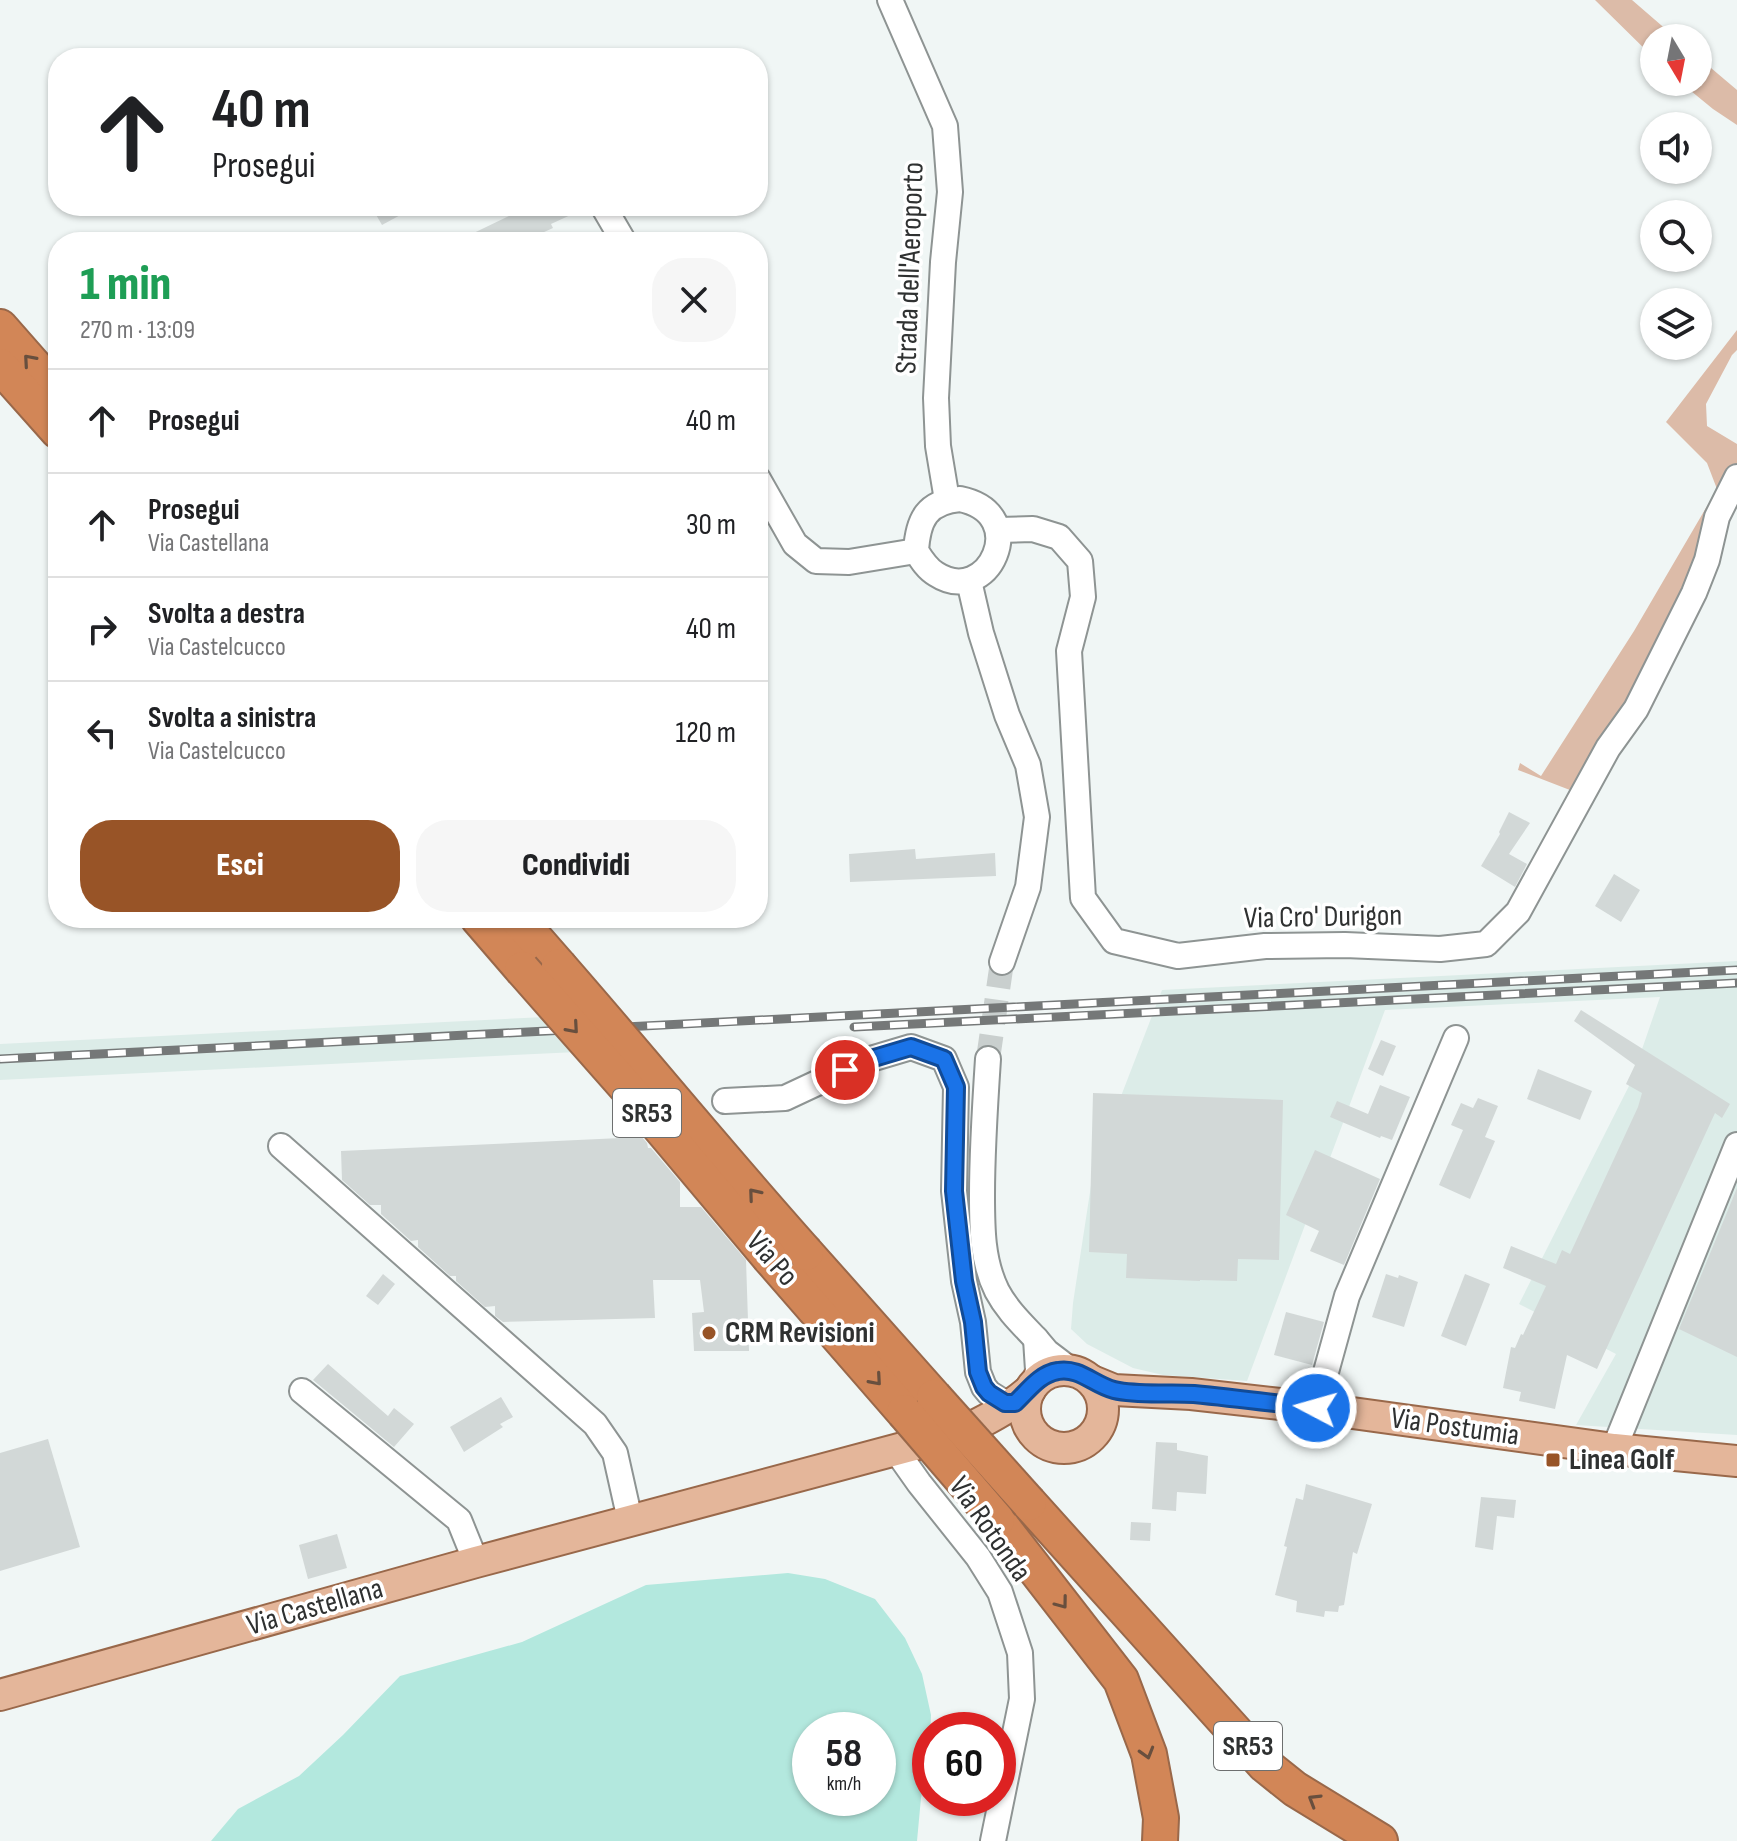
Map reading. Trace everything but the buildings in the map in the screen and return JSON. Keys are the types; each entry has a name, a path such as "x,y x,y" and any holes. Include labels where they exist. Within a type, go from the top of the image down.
{"highway":[{"path":"0,327 48,382"},
{"path":"0,366 48,420"},
{"name":"Via Po","path":"487,928 997,1520 1121,1680 1149,1754 1161,1818 1160,1841"},
{"name":"Via Po","path":"526,928 662,1084 756,1198 1265,1765 1295,1789 1380,1841"}],"main road":[{"path":"959,1433 992,1418 1049,1373 1060,1370 1082,1376 1099,1391 1103,1414 1092,1436"},
{"name":"Via Postumia","path":"1082,1376 1114,1390 1191,1394 1316,1408 1614,1449 1737,1461"},
{"path":"1027,1392 1025,1415 1029,1426 1046,1443"},
{"path":"959,1433 995,1433 1070,1447 1082,1443 1132,1410 1191,1394"},
{"name":"Via Castellana","path":"0,1695 476,1562 959,1433"}],"street":[{"name":"Strada dell'Aeroporto","path":"890,0 945,126 950,192 936,398 938,446 947,500"},
{"name":"Via Cro' Durigon","path":"998,530 1033,529 1059,537 1080,561 1083,597 1069,651 1083,898 1114,941 1178,956 1265,946 1462,948 1486,944 1518,912 1608,748 1636,709 1661,661 1694,593 1707,560 1717,517 1737,477"},
{"path":"768,497 795,544 816,561 849,562 916,551"},
{"path":"960,499 984,508 998,530 999,544 995,558 987,569 969,581 948,580 935,574 916,551 919,526 926,514 935,505 947,500 960,499"},
{"path":"969,581 981,633 1007,715 1028,765 1037,817 1028,887 1002,962"},
{"path":"1316,1408 1347,1296 1456,1038"},
{"path":"725,1101 785,1098 864,1061 911,1047 944,1059 956,1087 954,1191 964,1281 973,1322 978,1372 984,1387 1005,1403 1027,1392 1038,1370 1029,1331 988,1306 964,1281"},
{"path":"988,1059 982,1168 982,1235 986,1260 1007,1308 1047,1352 1082,1376"},
{"path":"1614,1449 1737,1145"},
{"path":"281,1146 595,1424 615,1453 630,1520"},
{"path":"302,1391 459,1520 476,1562"},
{"name":"Via Rotonda","path":"895,1449 978,1557 1000,1592 1020,1653 1022,1699 993,1841"}],"shaded area":[{"path":"1595,0 1632,0 1660,24 1640,24 1640,44"},
{"path":"1712,69 1737,90 1737,125 1697,96 1712,96"},
{"path":"1737,330 1737,350 1706,404 1707,426 1737,444 1737,492 1704,598 1588,797 1518,770 1520,763 1541,776 1634,631 1717,489 1707,463 1666,422"},
{"path":"1737,961 1737,1435 1576,1425 1616,1354 1519,1304 1630,1084 1660,997 1385,1010 1247,1381 1163,1375 1133,1368 1087,1344 1071,1329 1094,1166 1162,990"},
{"path":"545,1017 577,1052 0,1080 0,1044"},
{"path":"788,1573 825,1579 875,1599 905,1638 922,1674 930,1712 912,1712 912,1816 919,1816 917,1841 211,1841 238,1809 299,1776 400,1676 522,1642 646,1585"}],"tunnel":[{"path":"988,1059 1002,962"}],"railway":[{"path":"0,1059 1737,970"},
{"path":"854,1027 1737,983"}],"place":[{"name":"CRM Revisioni","path":"709,1333"},
{"name":"Linea Golf","path":"1553,1460"}],"route":[{"path":"845,1070 911,1047 944,1059 956,1087 954,1191 975,1355 984,1387 997,1399 1015,1403 1041,1377 1060,1370 1083,1375 1114,1390 1191,1394 1316,1408"}]}
